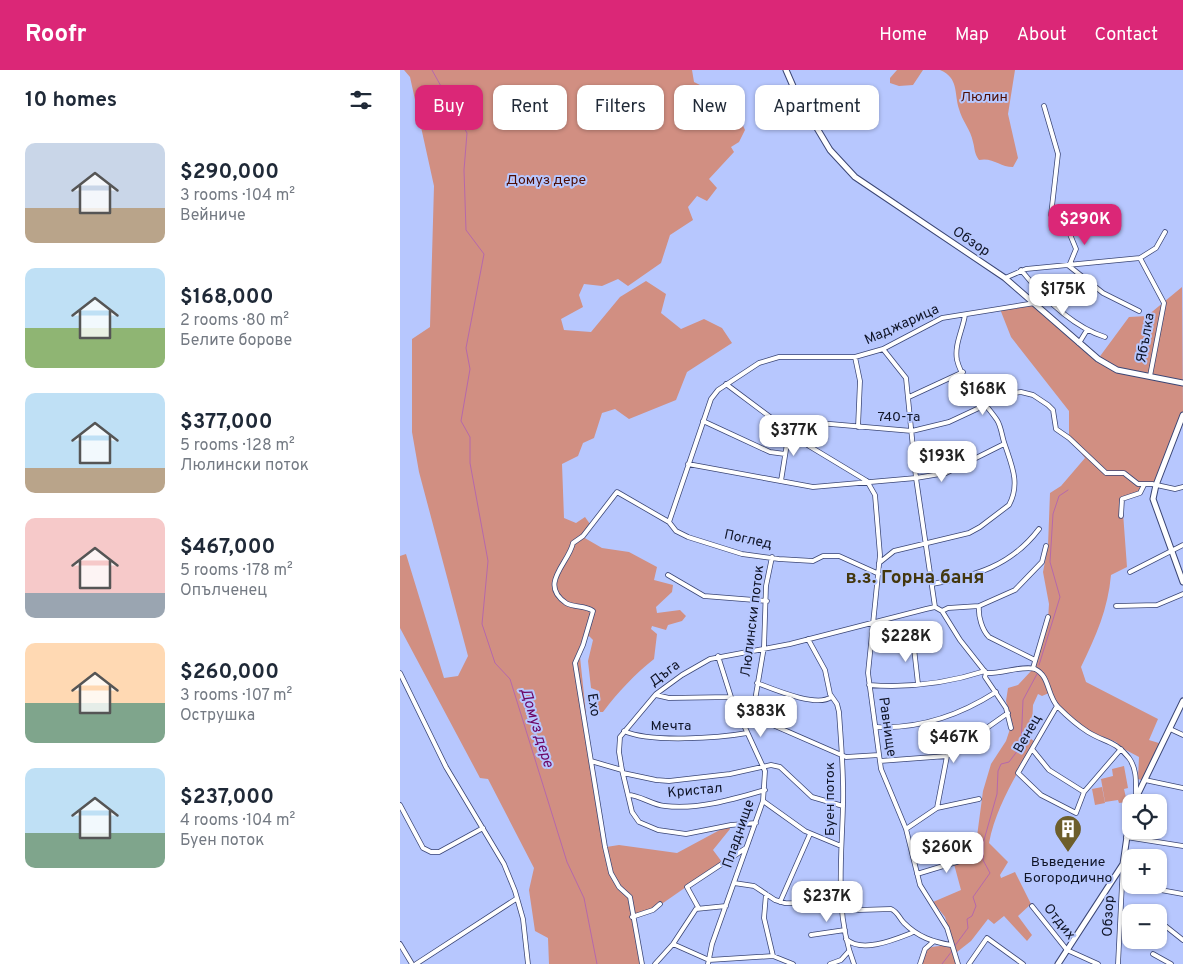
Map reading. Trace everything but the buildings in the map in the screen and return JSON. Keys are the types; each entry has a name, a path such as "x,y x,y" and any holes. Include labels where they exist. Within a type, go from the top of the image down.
{"street":[{"name":"Обзор","path":"786,70 796,93 830,150 848,170 1005,278 1098,359 1117,370 1183,383"},
{"path":"1044,106 1058,154 1051,217 1069,232 1076,249 1069,266"},
{"path":"1005,278 1021,270 1140,258 1151,252 1165,232"},
{"name":"Ябълка","path":"1140,258 1164,303 1150,376"},
{"path":"1069,266 1103,293 1139,312"},
{"path":"1021,270 1032,285 1087,330 1105,337"},
{"name":"Маджарица","path":"669,522 712,399 718,390 759,363 779,357 855,357 883,349 942,318 1035,303"},
{"path":"879,563 894,551 969,533 1009,505 1015,482 1014,470 997,421 963,372 956,352 965,315"},
{"path":"1079,344 1087,330"},
{"path":"883,349 906,375 916,478 935,607 942,611 960,640 986,672 985,677 1008,713 1011,728"},
{"path":"855,357 860,381 858,427"},
{"path":"909,397 963,372"},
{"path":"726,384 837,465 867,481"},
{"name":"740-та","path":"772,419 912,431 948,422 1009,394 1021,392 1033,396 1053,410 1056,429 1059,433 1069,438 1106,473 1124,473 1136,484 1144,485"},
{"path":"1183,415 1156,485 1153,499 1170,551 1183,582"},
{"path":"703,421 764,449 785,454"},
{"path":"781,481 789,431"},
{"path":"688,464 814,487 916,478 946,473 1004,444"},
{"name":"Равнище","path":"867,481 875,495 878,512 879,574 872,621 868,672 877,727 880,761 888,788 906,829 920,885 947,928 958,964"},
{"path":"1122,516 1122,499 1140,493 1144,485 1156,485 1175,489 1183,487"},
{"name":"Ехо","path":"621,493 617,492 583,536 573,543 572,551 560,567 554,582 559,596 565,602 592,611 586,638 576,663 611,873 619,887 630,897 632,917 642,964"},
{"name":"Поглед","path":"621,493 645,510 669,522 676,531 688,537 742,554 813,561 822,556 839,556 879,574"},
{"path":"932,584 968,578 1010,558 1020,551 1038,529"},
{"path":"1130,572 1183,545"},
{"path":"942,611 948,608 979,606 1016,590 1028,580 1042,562 1046,546"},
{"name":"Люлински поток","path":"752,718 764,647 767,581 772,557"},
{"path":"668,575 704,596 766,601"},
{"path":"1116,606 1157,604 1183,594"},
{"path":"979,606 985,633 989,637 1035,660"},
{"name":"Дъга","path":"624,731 656,694 696,666 718,656 808,639 872,621 935,607"},
{"path":"1033,668 1048,617"},
{"name":"Буен поток","path":"808,639 825,670 831,697 837,704 839,712 843,806 840,905 846,939 854,964"},
{"path":"913,639 918,684"},
{"name":"Пладнище","path":"709,962 712,944 756,823 765,790 763,767 731,697 718,656"},
{"path":"869,685 918,684 953,680 986,672 999,674 1033,668 1045,678 1050,694 1057,706 1088,732 1115,743 1130,760 1135,773 1136,794"},
{"path":"400,673 446,767 504,864 524,924 528,964"},
{"path":"758,683 812,700 826,700 831,697"},
{"path":"877,727 913,727 958,712 996,692"},
{"path":"656,694 669,698 731,697"},
{"path":"1137,794 1183,701"},
{"name":"Венец","path":"1057,706 1018,773 1041,794 1076,813 1084,792"},
{"path":"880,761 947,756 1008,713"},
{"path":"741,721 752,718 784,728 842,755 855,757 879,755"},
{"path":"1170,729 1183,735"},
{"path":"624,731 618,743 622,771 632,812 637,821 658,830 691,833 731,825 756,823"},
{"name":"Мечта","path":"624,731 640,737 719,737 748,733"},
{"path":"1032,749 1049,770 1084,792 1121,749"},
{"path":"937,808 947,756"},
{"path":"591,761 656,780 669,781 730,774 771,765 780,767 812,797 843,806"},
{"path":"1145,780 1183,788"},
{"name":"Кристал","path":"628,795 658,805 676,806 728,801 765,790"},
{"path":"906,829 937,808 979,798"},
{"path":"763,801 784,818 810,834 841,846"},
{"path":"400,805 423,848 431,852 439,852 483,828"},
{"path":"780,902 810,834"},
{"path":"1139,839 1183,846"},
{"path":"698,907 687,887 746,848"},
{"path":"916,874 973,857"},
{"path":"1058,964 1122,866"},
{"path":"734,883 754,886 780,902 840,905 859,910 891,909 914,932 933,942 951,944"},
{"name":"Обзор","path":"1118,964 1122,883"},
{"path":"1167,891 1183,894"},
{"path":"766,894 764,918 773,956"},
{"path":"416,964 516,899"},
{"path":"632,917 653,910 660,904"},
{"path":"698,907 726,906"},
{"name":"Отдих","path":"1032,906 1067,950 1098,964"},
{"path":"655,964 673,944 698,907"},
{"path":"1167,927 1183,940"},
{"path":"811,935 845,930"},
{"path":"846,939 851,944 866,946 914,932"},
{"path":"969,964 987,938 1023,964"},
{"path":"920,964 925,949 933,942"},
{"path":"400,944 412,964"},
{"path":"673,944 709,962 773,956 793,964"},
{"path":"830,964 841,960 849,951"},
{"path":"1153,954 1171,964"}],"green space":[{"name":"Домуз дере","path":"404,70 692,70 694,82 700,85 674,85 674,130 745,130 739,142 731,147 734,152 709,179 717,188 707,201 697,196 688,207 693,220 670,235 661,263 628,286 618,279 602,286 584,284 579,295 583,307 561,319 564,330 591,332 620,297 646,281 666,294 661,313 681,329 704,319 722,328 732,343 687,372 676,400 629,419 615,409 602,413 594,438 583,443 578,456 562,464 564,518 576,523 585,517 590,524 583,537 602,548 629,552 657,567 654,580 673,585 672,592 656,607 657,613 680,610 686,616 682,621 668,625 666,630 652,626 651,629 657,634 654,659 627,684 603,712 599,712 595,699 600,697 599,691 591,688 588,661 593,640 589,636 581,644 580,657 591,761 606,847 619,845 677,853 729,825 730,829 713,850 722,862 653,910 632,917 642,964 549,964 548,938 535,931 529,890 534,868 488,779 480,778 400,628 400,556 406,554 444,678 458,676 468,656 419,472 412,432 412,339 430,327 434,186 422,130 483,130 483,85 415,85 415,100 410,77"},
{"path":"897,70 923,70 913,85 899,86 890,83 890,78"},
{"name":"Люлин","path":"940,70 1015,70 1008,114 1018,158 1013,167 984,159 979,160 975,153 970,133 960,113 955,86 950,77"},
{"path":"1182,287 1183,415 1156,485 1144,485 1140,493 1122,499 1127,567 1111,575 1107,599 1100,622 1081,667 1086,682 1158,719 1149,740 1162,744 1141,780 1138,779 1139,757 1122,748 1116,742 1086,730 1057,706 1049,693 1042,696 1038,694 1033,705 1032,726 1025,730 1025,734 1035,742 1002,803 989,843 1008,862 1000,875 1001,878 1015,872 1031,904 1018,916 1032,935 1027,941 1004,916 994,924 988,919 971,941 957,952 956,964 922,964 927,949 953,942 945,917 933,902 961,890 954,864 974,859 983,791 991,764 1006,741 1012,723 1006,701 1008,688 1018,685 1032,670 1048,620 1049,604 1043,572 1048,546 1050,493 1061,486 1085,458 1069,438 1069,411 1011,337 1000,309 1035,303 1098,359 1129,317 1147,316"},
{"path":"1124,766 1128,788 1124,789 1125,794 1122,794 1122,803 1119,803 1118,800 1105,802 1101,779 1113,776 1112,769"},
{"path":"1102,787 1105,803 1095,805 1092,789"}],"waterway":[{"name":"Домуз дере","path":"432,70 467,133 464,170 466,230 484,254 466,348 470,369 461,421 470,437 470,463 488,561 482,624 495,663 510,679 567,862 584,898 597,964"},
{"path":"1039,665 1060,597 1050,562 1053,514 1059,496 1068,490"},
{"path":"954,947 968,928 967,919 972,916 976,906 973,897 990,873 983,860 984,840 997,794 998,771 1001,764 1009,762 1021,746 1023,700 1037,674"},
{"path":"942,964 952,951"}],"place":[{"name":"Въведение Богородично","path":"1068,853"}],"district":[{"name":"в.з. Горна баня","path":"915,578"}]}
